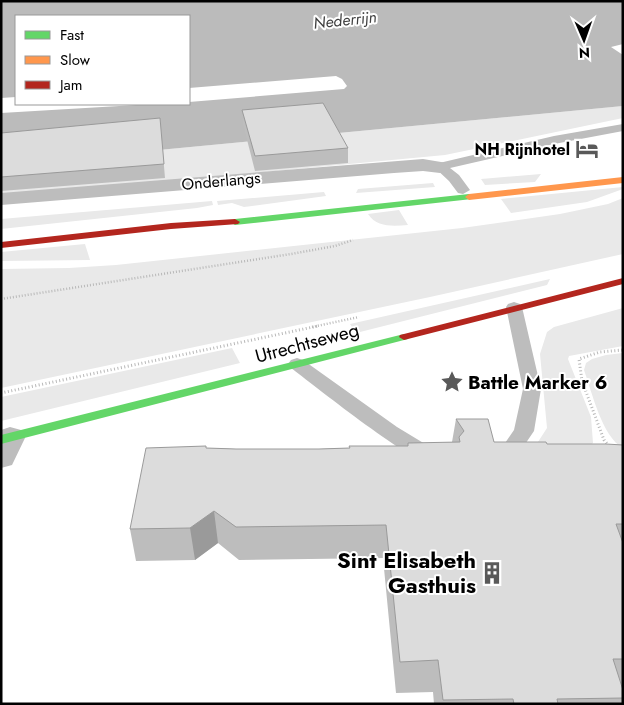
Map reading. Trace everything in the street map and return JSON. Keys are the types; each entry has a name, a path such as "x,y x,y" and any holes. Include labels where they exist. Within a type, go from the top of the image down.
{"main road":[{"name":"Onderlangs","path":"1,245 171,226 351,211 623,180"},
{"name":"Onderlangs","path":"379,195 554,187"},
{"name":"Onderlangs","path":"171,226 297,203"},
{"name":"Utrechtseweg","path":"4,445 297,364 514,307 623,281"}],"street":[{"name":"Onderlangs","path":"1,199 394,167 423,165 440,167"}],"lane":[{"path":"440,167 546,142 623,127"},
{"path":"440,167 454,178 463,190"},
{"path":"496,460 508,454 524,431 532,389 514,307"},
{"path":"297,364 390,432 434,459 447,462"}],"path":[{"path":"1,299 291,254 334,246 358,238"},
{"name":"Utrechtseweg","path":"1,393 365,315"},
{"path":"612,450 604,440 585,390 579,359 600,352 623,350"}],"shaded area":[{"path":"623,106 623,118 445,155 168,181 1,194 1,165"},
{"path":"541,174 535,182 485,185 481,179"},
{"path":"433,183 435,187 356,193 358,189"},
{"path":"623,187 623,189 587,202 511,213 501,199"},
{"path":"324,192 326,196 244,207 232,203 218,205 217,201"},
{"path":"623,198 623,254 1,388 1,269 116,265 462,228 560,214 608,204"},
{"path":"212,201 213,205 197,208 1,229 1,219"},
{"path":"399,210 408,225 392,226 381,224 372,219 368,214"},
{"path":"85,244 90,260 1,261 1,252"},
{"path":"550,279 547,285 356,333 350,324"},
{"path":"623,308 623,346 569,356 568,359 591,417 593,443 586,449 536,445 547,428 540,354 547,332 554,327"},
{"path":"232,348 240,363 1,421 1,397"},
{"path":"623,353 623,448 609,434 604,424 584,370 586,363 592,359"}],"water":[{"name":"Nederrijn","path":"1,1 623,1 623,44 611,47 623,55 623,106 1,165 1,113 136,105 190,105 190,102 344,89 347,86 342,79 336,76 190,88 190,15 15,15 15,97 1,98"}],"building":[{"path":"323,103 348,148 255,156 242,110"},
{"path":"160,118 164,164 1,177 1,133"},
{"name":"Sint Elisabeth Gasthuis","path":"456,419 488,419 494,442 623,445 623,524 616,524 623,543 623,659 613,659 623,690 623,698 557,699 558,704 514,704 513,699 443,700 438,660 400,662 386,525 236,527 214,511 190,528 130,529 146,448 206,446 206,448 236,449 319,449 350,448 349,446 408,446 408,443 460,442 459,437 464,431"}],"traffic: fast":[{"path":"235,222 469,197"},
{"path":"1,440 404,337"}],"traffic: slow":[{"path":"469,197 623,180"}],"traffic: jam":[{"path":"1,245 171,226 235,222"},
{"path":"404,337 623,281"}],"place":[{"name":"NH Rijnhotel","path":"587,149"},
{"name":"Battle Marker 6","path":"452,382"},
{"name":"Sint Elisabeth Gasthuis","path":"492,573"}]}
